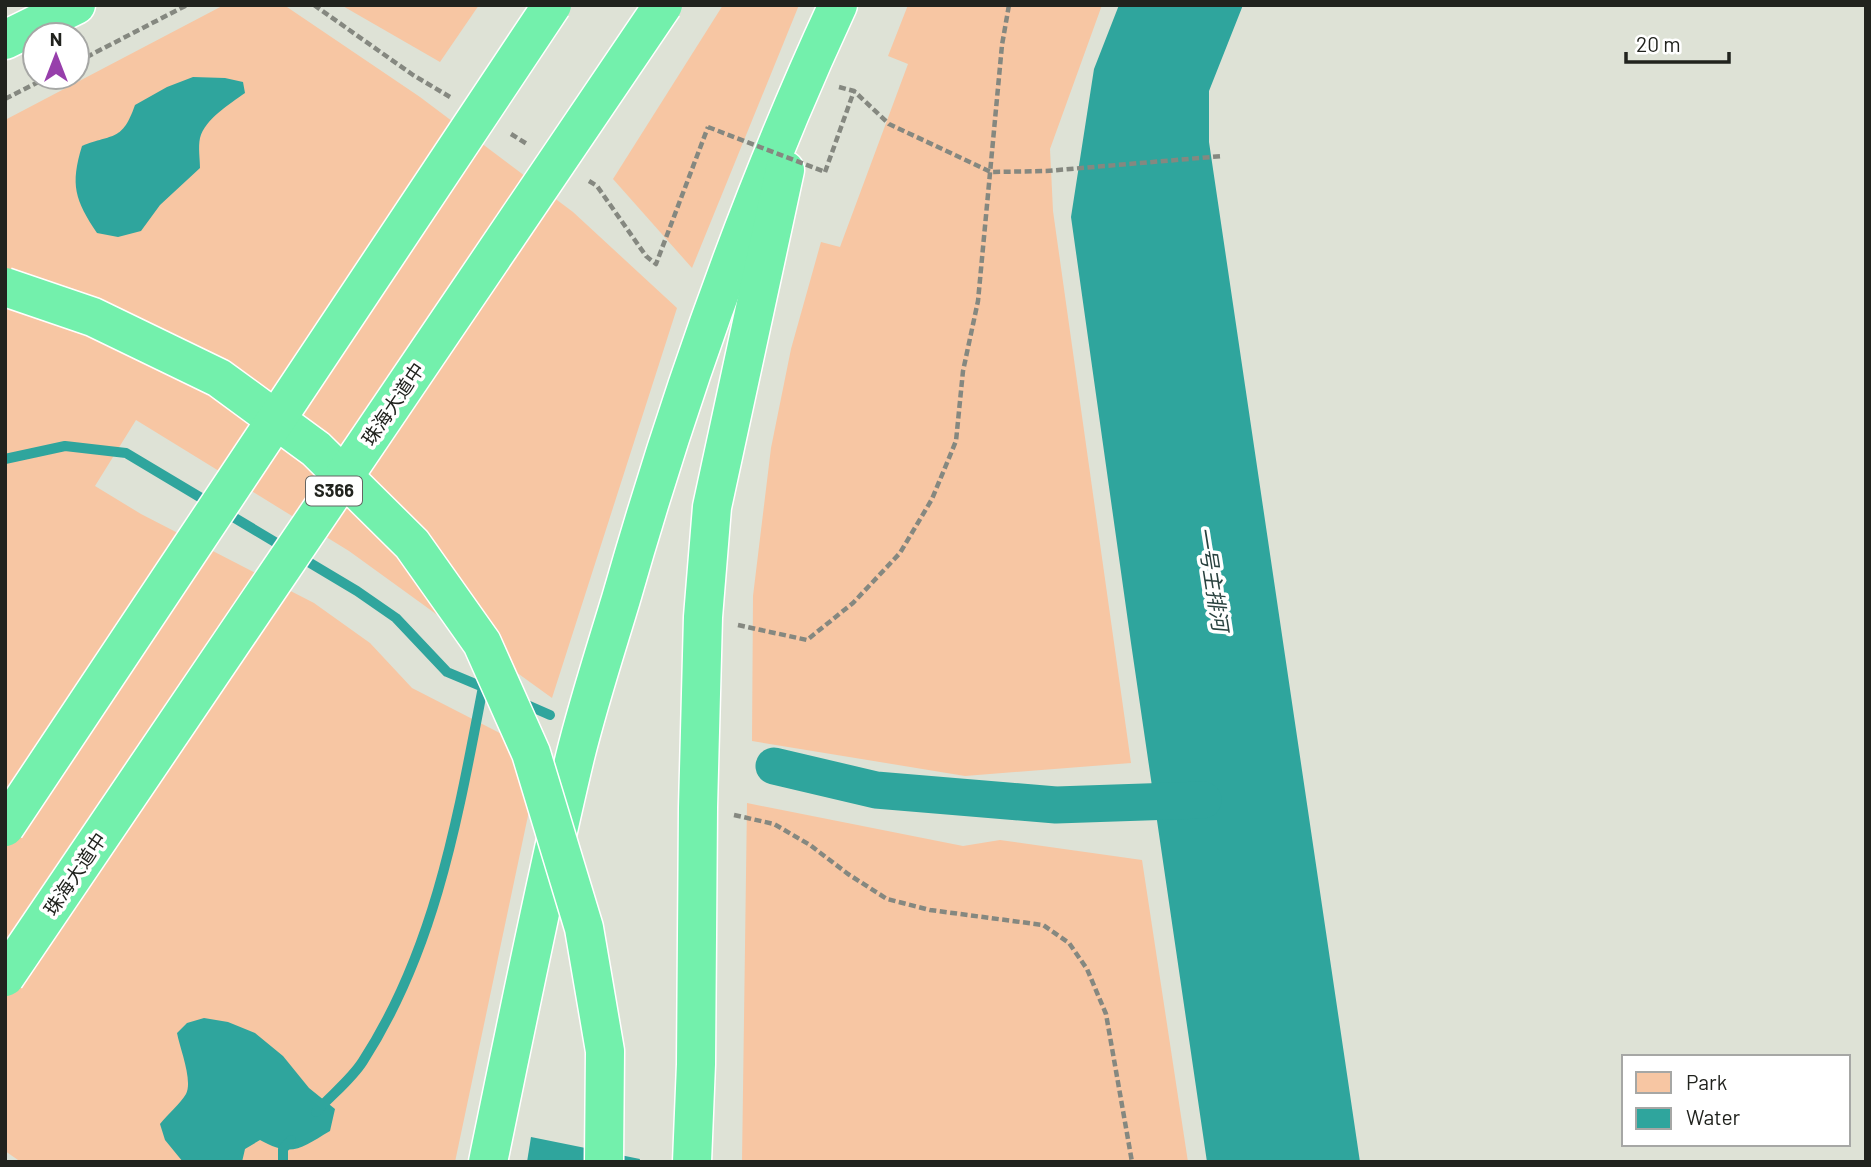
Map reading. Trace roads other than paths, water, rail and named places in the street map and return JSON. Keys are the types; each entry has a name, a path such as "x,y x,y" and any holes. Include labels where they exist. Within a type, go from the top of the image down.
{"highway":[{"path":"5,40 76,5"},
{"path":"5,827 552,5"},
{"name":"珠海大道中","path":"5,977 663,5"},
{"path":"488,1162 576,754 657,473 744,223 838,5"},
{"path":"692,1162 703,617 712,507 804,79"},
{"path":"5,287 93,317 219,378 316,449 412,544 482,643 531,753 584,928 605,1051 604,1162"}],"water":[{"name":"一号主排河","path":"1119,5 1243,5 1209,91 1209,142 1360,1162 1207,1162 1071,217 1094,69"},
{"path":"193,77 225,78 243,82 245,93 207,124 199,142 200,168 160,205 141,231 118,237 97,233 79,201 77,192 76,171 82,146 121,131 135,105 167,87"},
{"path":"204,1018 228,1022 255,1033 283,1056 309,1088 335,1109 330,1131 304,1146 289,1150 260,1140 245,1149 242,1162 183,1162 165,1140 160,1124 183,1098 188,1088 177,1033 187,1023"},
{"path":"531,1137 640,1159 639,1162 527,1162"}],"waterway":[{"path":"5,459 65,446 126,453 357,591 396,618 447,672 490,690"},
{"path":"316,1112 363,1061 388,1018 409,973 441,880 483,687"},
{"path":"518,701 550,715"},
{"path":"774,766 876,790 1056,805 1203,800"},
{"path":"283,1162 283,1149 291,1140"}]}
